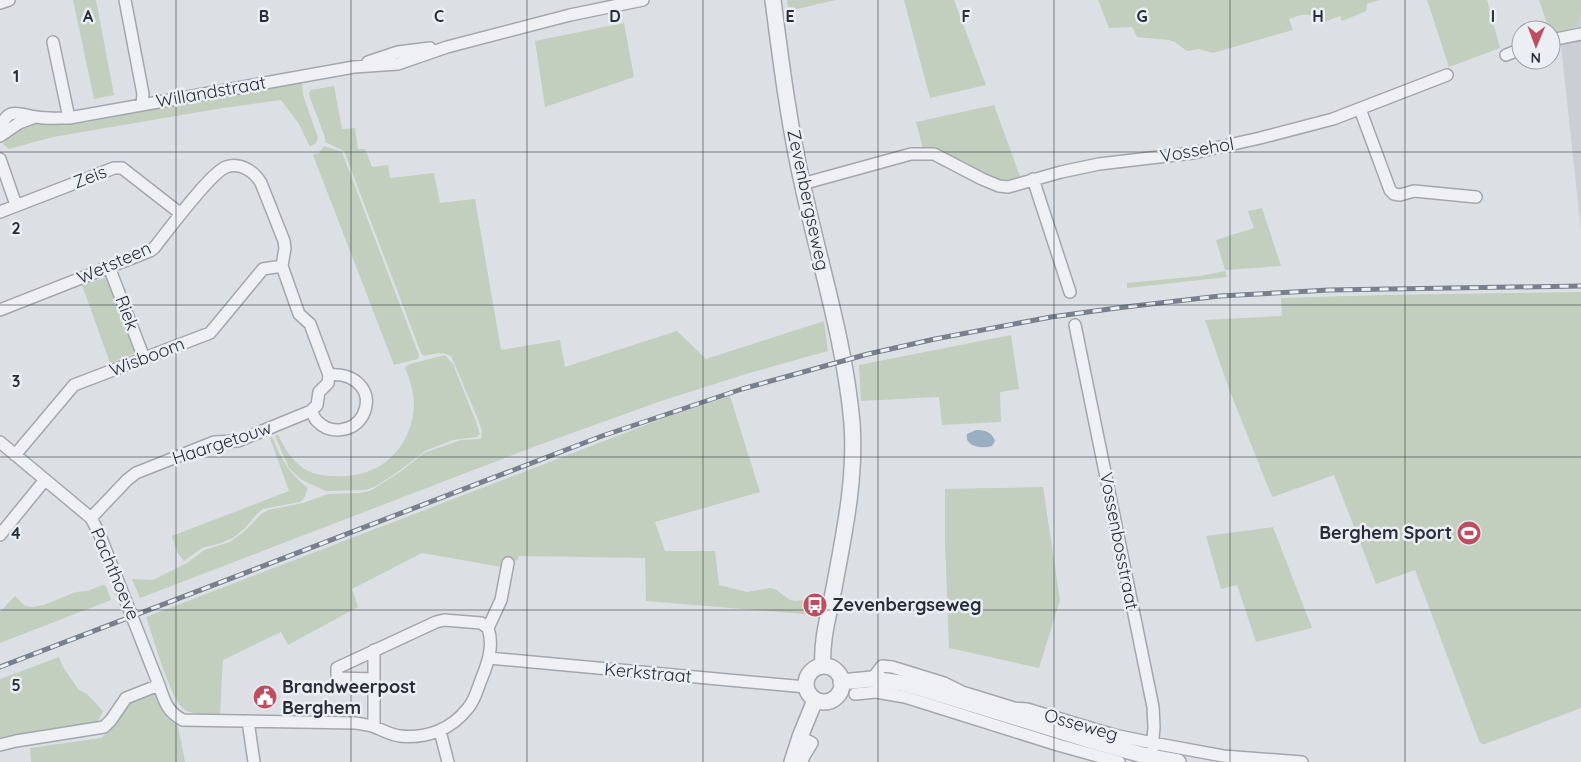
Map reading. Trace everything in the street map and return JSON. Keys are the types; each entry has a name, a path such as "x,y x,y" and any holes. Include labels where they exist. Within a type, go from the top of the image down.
{"street":[{"path":"0,3 9,0"},
{"path":"125,0 143,94 142,104"},
{"name":"Willandstraat","path":"0,129 3,120 13,113 25,113 35,117 69,118 354,66 398,52 447,46 570,15 643,0"},
{"name":"Zevenbergseweg","path":"773,0 785,92 802,184 843,358 852,425 853,468 845,527 823,646 823,666"},
{"path":"1561,38 1581,34"},
{"path":"52,42 69,118"},
{"path":"1506,55 1511,53"},
{"name":"Vossehol","path":"802,184 911,154 934,154 982,179 999,186 1008,187 1033,179 1099,164 1193,153 1260,138 1333,119 1447,75"},
{"path":"1360,109 1390,190 1394,194 1400,195 1414,191 1476,198"},
{"name":"Willandstraat","path":"0,136 19,123 35,117"},
{"path":"0,159 16,205"},
{"name":"Wetsteen","path":"0,310 154,248 216,173 226,167 237,166 246,168 256,174 284,241 285,248 282,266"},
{"name":"Zeis","path":"0,212 114,168 122,168 181,214"},
{"path":"1033,179 1070,292"},
{"path":"282,266 300,314 310,324 329,375 328,383 319,392 317,405 311,411 316,420 325,427 335,430 346,429 356,424 362,416 366,405 365,394 354,379 346,375 329,375"},
{"name":"Wisboom","path":"15,455 74,385 210,333 263,269 282,266"},
{"name":"Riek","path":"110,267 144,358"},
{"name":"Vossenbosstraat","path":"1075,325 1153,707 1152,750"},
{"name":"Haargetouw","path":"91,518 126,480 136,473 214,442 238,441 311,411"},
{"name":"Pachthoeve","path":"0,442 91,518 100,533 166,706 175,716 183,720 356,723 374,726"},
{"path":"0,535 44,480"},
{"path":"488,628 501,600 508,563"},
{"path":"374,650 374,679 374,726 385,732 401,736 422,736 440,731 468,709 474,700 489,658 491,638 488,628 481,622 444,620 436,622 374,650 337,668 337,678 374,679"},
{"name":"Kerkstraat","path":"489,658 806,687"},
{"path":"823,666 836,672 841,682 840,691 832,700 821,702 815,700 809,694 806,687 806,680 810,673 816,668 823,666"},
{"name":"Osseweg","path":"872,679 882,666 892,667 944,683 962,692 1114,735 1178,762"},
{"name":"Osseweg","path":"841,682 872,679 890,687 905,697 1090,755 1119,762"},
{"path":"0,745 104,727 126,698 159,685"},
{"name":"Osseweg","path":"855,694 876,692 890,687 916,687 1099,743 1152,750 1302,762"},
{"path":"792,762 815,700"},
{"path":"248,721 254,762"},
{"path":"440,731 448,762"},
{"path":"800,737 812,743 802,762"}],"shaded area":[{"path":"1556,0 1581,0 1581,231 1561,46 1561,20 1558,20"}],"green space":[{"path":"73,0 96,0 114,95 94,99"},
{"path":"787,0 836,0 788,11"},
{"path":"904,0 954,0 986,85 930,98"},
{"path":"1098,0 1379,0 1367,4 1366,11 1342,21 1340,16 1324,22 1307,15 1295,17 1289,19 1293,30 1213,53 1199,49 1187,51 1169,40 1137,37 1132,27 1109,28"},
{"path":"1427,0 1487,0 1500,48 1449,67"},
{"path":"1539,0 1581,0 1580,17 1571,29 1561,33 1561,20 1546,20"},
{"path":"624,23 634,77 545,107 535,41"},
{"path":"302,82 303,95 318,138 316,143 310,147 299,124 281,100 53,137 9,149 3,144 10,134 26,124 83,123"},
{"path":"334,86 342,129 355,128 358,149 365,149 372,167 388,165 390,178 434,173 440,203 475,199 501,350 560,340 565,367 677,331 706,359 824,321 828,351 661,401 536,446 140,598 132,579 153,580 187,563 204,550 230,542 268,510 303,503 328,494 370,491 400,472 424,453 461,440 481,439 482,431 478,419 451,356 441,353 424,356 421,353 344,151 325,142 325,137 309,92"},
{"path":"994,105 1021,179 1011,181 996,179 935,147 923,148 916,122"},
{"path":"324,146 342,152 419,355 418,359 394,365 313,155 319,153"},
{"path":"1262,208 1281,266 1225,270 1216,240 1254,228 1248,211"},
{"path":"1225,271 1227,277 1127,288 1127,283 1200,276"},
{"path":"107,277 135,353 110,363 82,285"},
{"name":"Berghem Sport","path":"1581,292 1581,708 1482,744 1479,741 1415,570 1376,584 1334,475 1273,497 1229,389 1205,320 1282,316 1281,298"},
{"path":"1011,335 1019,389 1000,392 1001,422 942,425 939,397 861,401 859,365"},
{"path":"445,355 453,364 475,419 480,434 477,437 453,440 425,451 399,471 366,490 326,491 302,480 289,468 275,436 278,435 283,445 299,465 315,474 352,476 379,466 391,458 400,447 412,420 413,394 405,367"},
{"path":"730,396 760,492 655,522 665,551 715,551 719,585 747,592 770,588 775,589 790,600 795,601 820,598 816,615 646,601 645,558 519,556 517,561 509,559 507,568 422,553 352,589 358,607 288,645 281,632 223,660 220,715 189,712 179,704 162,667 146,617 664,418"},
{"path":"272,437 286,465 308,488 304,498 300,502 263,509 233,538 202,548 184,561 177,552 172,536 289,491 270,438"},
{"path":"1043,487 1060,600 1039,668 949,648 945,489"},
{"path":"1273,527 1312,628 1256,642 1237,585 1221,589 1206,536"},
{"path":"103,585 106,586 111,600 0,643 0,612 15,596 25,606 32,607 44,605 76,592 87,591"},
{"path":"59,657 63,667 78,689 87,694 103,711 97,723 0,742 0,679"},
{"path":"154,683 171,721 178,726 185,762 31,762 30,748 101,738 110,729 121,707 132,697"}],"water":[{"path":"976,430 985,431 992,435 995,441 992,446 979,447 968,442 967,434"}],"railway":[{"path":"0,667 602,436 742,389 868,354 1051,317 1220,296 1329,290 1581,286"}],"place":[{"name":"Berghem Sport","path":"1469,533"},
{"name":"Zevenbergseweg","path":"815,605"},
{"name":"Brandweerpost Berghem","path":"265,697"}]}
